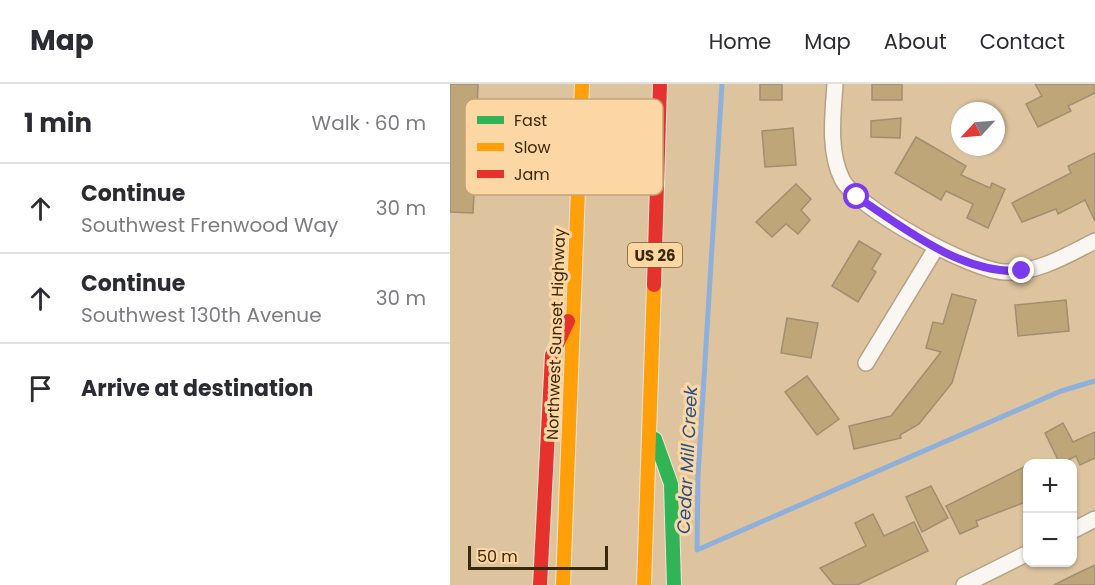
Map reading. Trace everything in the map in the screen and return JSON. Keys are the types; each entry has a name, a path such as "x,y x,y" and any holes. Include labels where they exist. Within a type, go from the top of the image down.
{"highway":[{"name":"Northwest Sunset Highway","path":"581,99 582,84"},
{"name":"US 26","path":"660,84 660,99"},
{"name":"Northwest Sunset Highway","path":"563,585 578,195"},
{"name":"US 26","path":"644,585 657,195"},
{"path":"540,585 552,355 573,312"},
{"path":"650,425 671,484 674,585"}],"street":[{"path":"835,84 835,158 842,180 857,197 936,248 986,268 1003,272 1022,271 1058,259 1095,241"},
{"path":"866,363 936,248"},
{"path":"1077,528 1095,519"},
{"path":"964,585 1023,556"}],"building":[{"path":"450,84 478,84 477,99 465,99 465,195 474,195 473,213 450,212"},
{"path":"760,84 782,84 782,100 760,100"},
{"path":"872,84 902,84 902,100 872,100"},
{"path":"1035,84 1095,84 1095,93 1068,106 1071,111 1038,127 1026,104 1042,96"},
{"path":"901,118 900,138 871,137 871,121"},
{"path":"793,128 796,165 765,167 762,131"},
{"path":"916,137 966,166 961,175 990,188 992,183 1005,189 988,228 967,218 973,204 946,191 941,200 895,173"},
{"path":"1095,153 1095,221 1085,200 1058,214 1056,209 1022,222 1012,203 1071,173 1068,166"},
{"path":"796,184 811,199 801,210 810,220 798,234 786,224 772,237 756,222"},
{"path":"859,241 881,254 872,269 876,272 858,302 832,286"},
{"path":"952,294 976,300 952,383 919,424 900,435 901,438 854,449 849,426 891,416 941,352 926,348 933,322 943,324"},
{"path":"1066,300 1069,331 1018,336 1015,305"},
{"path":"787,318 818,323 811,358 781,353"},
{"path":"807,376 839,419 817,435 785,392"},
{"path":"1063,423 1073,442 1095,432 1095,458 1080,465 1076,456 1070,459 1058,459 1045,433"},
{"path":"1023,468 1023,503 976,521 978,526 960,534 946,506"},
{"path":"931,486 948,518 922,532 906,497"},
{"path":"873,514 884,536 914,522 928,551 857,585 834,585 820,568 866,546 855,523"},
{"path":"1095,565 1095,585 1054,585 1076,574"}],"waterway":[{"name":"Cedar Mill Creek","path":"722,84 698,476 697,550 1061,391 1095,381"}],"traffic: fast":[{"path":"655,439 671,484 674,585"}],"traffic: slow":[{"path":"581,99 582,84"},
{"path":"563,585 578,195"},
{"path":"644,585 654,285"}],"traffic: jam":[{"path":"660,84 660,99"},
{"path":"654,285 657,195"},
{"path":"540,585 552,355 568,321"}],"route":[{"path":"857,197 936,248 986,268 1003,272 1022,271"}]}
